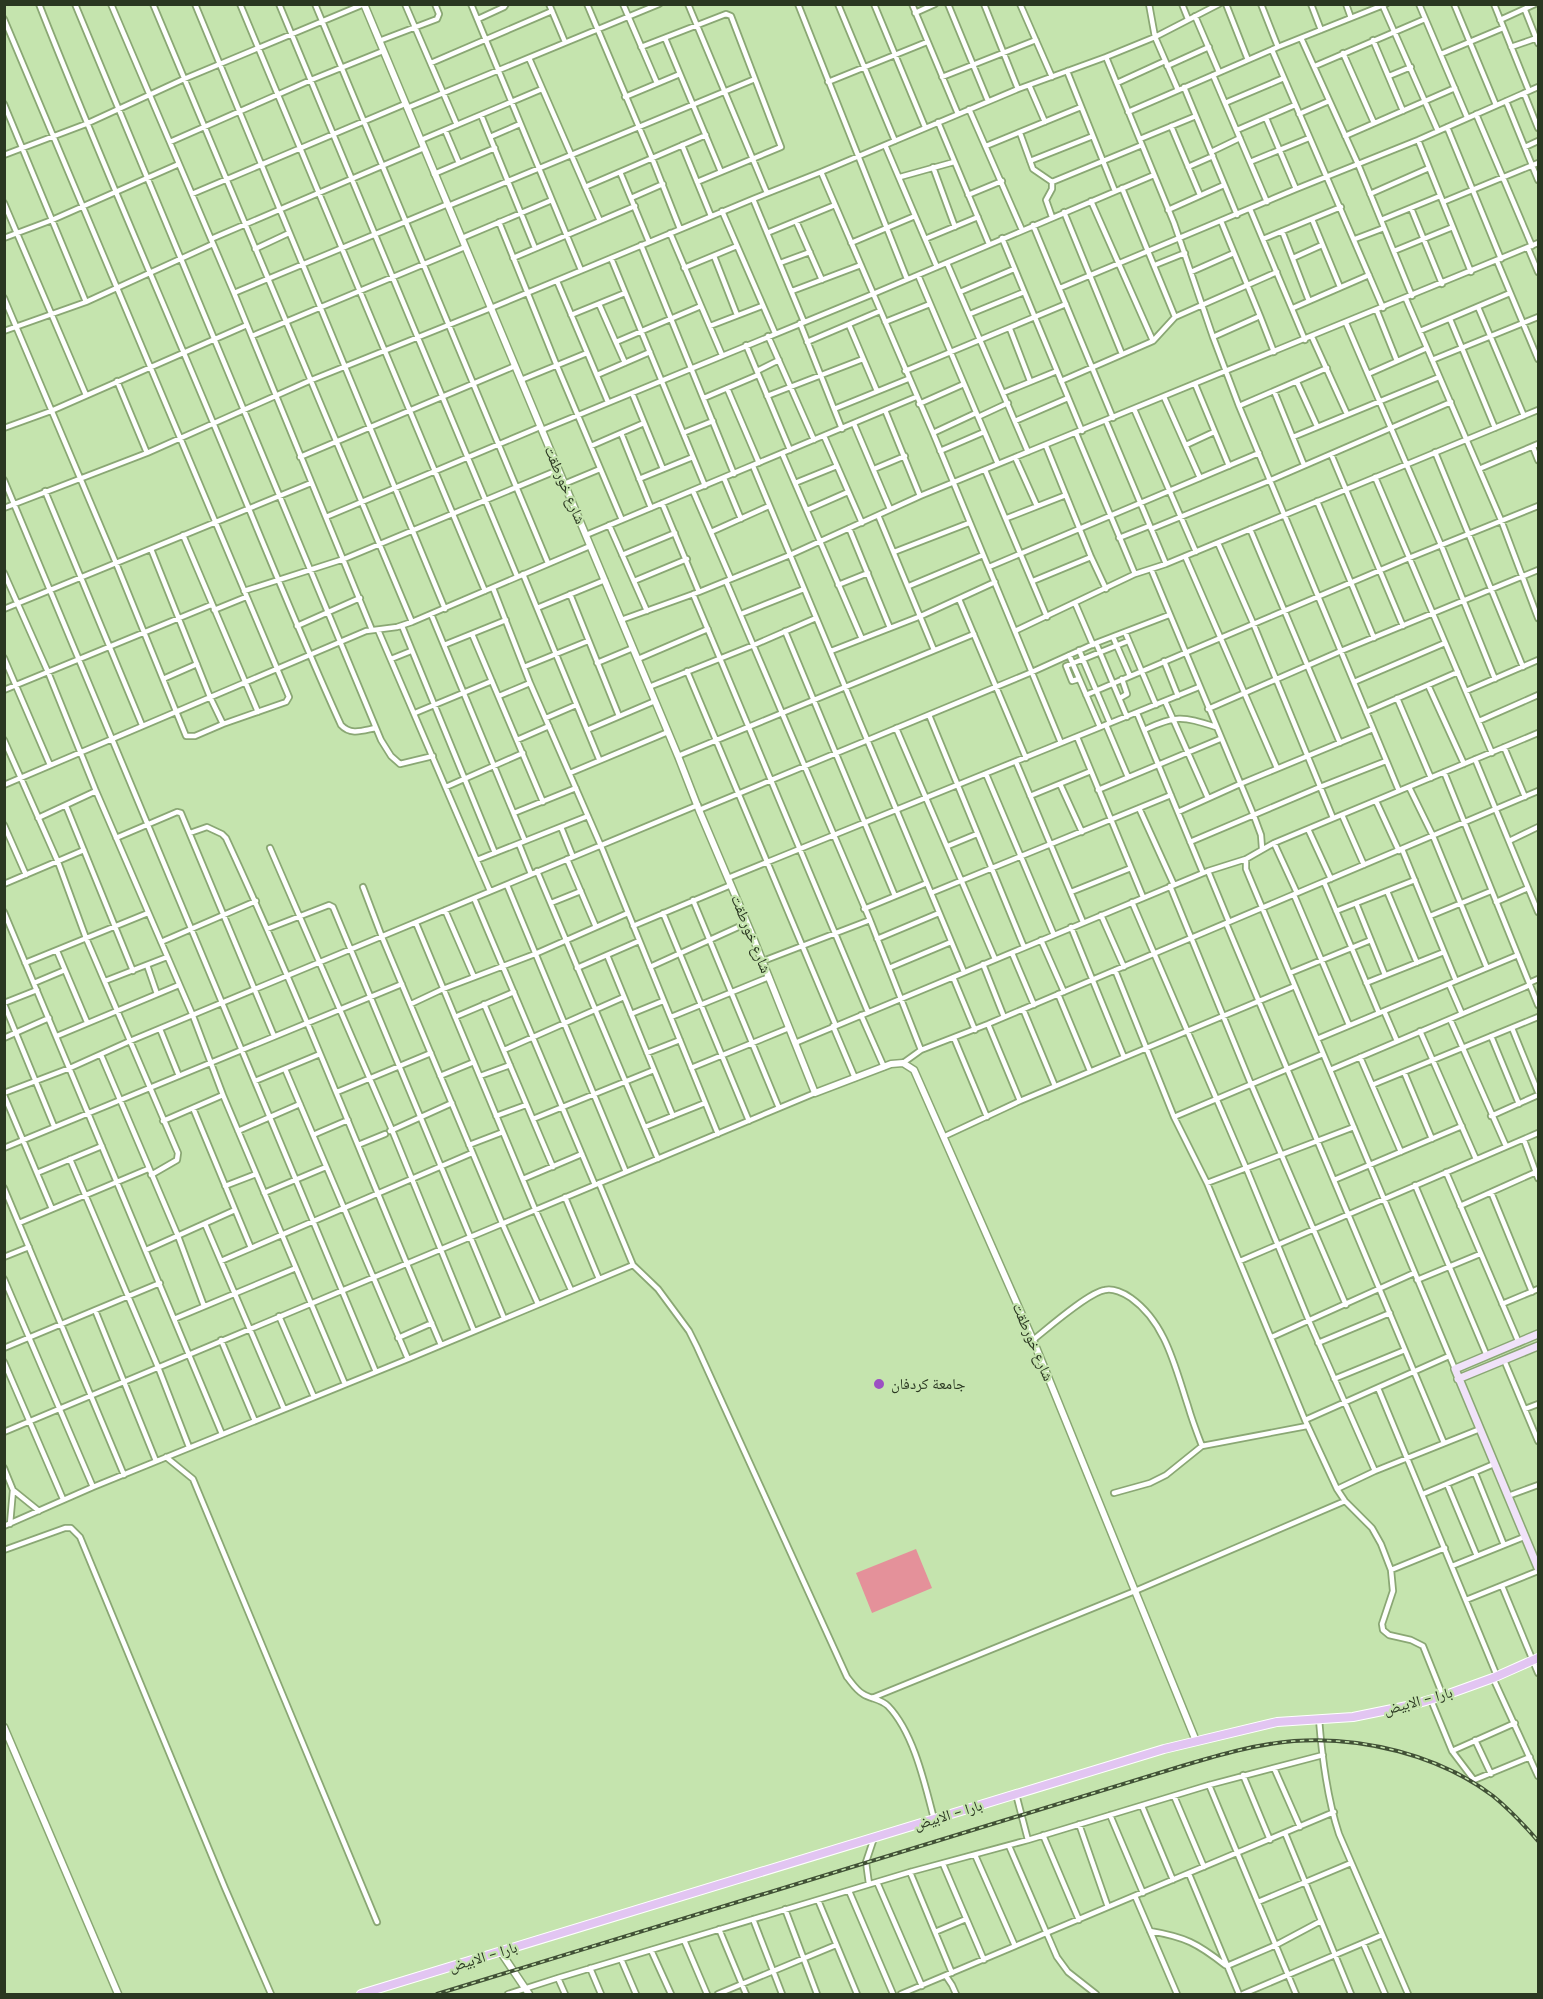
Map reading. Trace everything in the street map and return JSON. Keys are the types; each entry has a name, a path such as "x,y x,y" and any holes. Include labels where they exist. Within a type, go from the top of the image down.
{"main road":[{"path":"1539,1334 1455,1369 1539,1570"},
{"path":"1458,1379 1539,1346"},
{"name":"بارا - الابيض","path":"366,1994 500,1951 1196,1741 1277,1722 1353,1717 1431,1700 1495,1677 1536,1659"}],"street":[{"path":"39,4 86,124 214,424 277,580 341,725 346,730 356,732 376,728"},
{"path":"75,4 146,179 386,750 400,764 433,756"},
{"path":"111,4 252,336 300,458 360,598 415,713 490,891"},
{"path":"195,4 445,609"},
{"path":"240,4 485,591"},
{"path":"279,4 486,501 537,608 599,759"},
{"path":"315,4 548,563"},
{"path":"4,155 86,124 184,79 364,4"},
{"name":"شارع خورطقت","path":"364,4 747,923 814,1094"},
{"path":"405,4 456,125"},
{"path":"379,41 439,17 435,4"},
{"path":"471,4 581,270"},
{"path":"478,19 506,4"},
{"path":"549,4 565,42"},
{"path":"586,4 680,229"},
{"path":"623,4 657,83"},
{"path":"192,194 300,148 444,93 659,4"},
{"path":"688,4 766,193"},
{"path":"798,4 907,279"},
{"path":"838,4 895,141"},
{"path":"874,4 925,128"},
{"path":"912,4 957,114"},
{"path":"915,13 935,4"},
{"path":"948,4 988,102"},
{"path":"984,4 1018,89"},
{"path":"1020,4 1052,77"},
{"path":"1149,4 1155,36 1178,90"},
{"path":"1182,4 1188,19"},
{"path":"4,508 147,453 309,381 858,157 969,109 1106,57 1219,4"},
{"path":"1226,4 1248,60"},
{"path":"1261,4 1278,47"},
{"path":"1311,4 1321,30"},
{"path":"1346,4 1351,18"},
{"path":"1419,4 1467,117"},
{"path":"1454,4 1496,105"},
{"path":"1494,4 1538,127"},
{"path":"1500,20 1535,4"},
{"path":"155,5 225,180 411,622"},
{"path":"1128,112 1278,47 1384,5 1438,131"},
{"path":"1511,47 1538,40 1525,10"},
{"path":"431,63 552,11"},
{"path":"641,47 726,14 731,16 782,144 779,148 697,182"},
{"path":"1195,16 1219,72"},
{"path":"4,19 289,700 188,738 186,736 4,298"},
{"path":"1315,66 1425,19"},
{"path":"1440,54 1503,28"},
{"path":"665,38 721,172"},
{"path":"1301,38 1358,164 1412,296"},
{"path":"942,78 1036,40"},
{"path":"1373,40 1403,111"},
{"path":"828,82 927,42"},
{"path":"1117,84 1209,47"},
{"path":"1272,50 1383,308"},
{"path":"170,142 383,51"},
{"path":"1343,53 1374,123"},
{"path":"1106,57 1185,253 1239,406 1399,791"},
{"path":"529,58 600,221"},
{"path":"1389,76 1411,67"},
{"path":"1067,71 1115,191"},
{"path":"625,97 680,74"},
{"path":"1213,75 1267,202"},
{"path":"1225,103 1284,78"},
{"path":"234,293 755,79"},
{"path":"1029,85 1045,122"},
{"path":"1184,87 1237,215"},
{"path":"1060,288 1418,140 1539,87"},
{"path":"1345,136 1455,88"},
{"path":"421,140 542,89"},
{"path":"1299,114 1329,101"},
{"path":"1506,101 1539,180"},
{"path":"4,104 86,302"},
{"path":"1237,130 1295,105"},
{"path":"986,146 1081,107"},
{"path":"969,109 1022,230"},
{"path":"1476,114 1539,272"},
{"path":"481,116 535,248"},
{"path":"1140,139 1196,116"},
{"path":"1266,118 1296,189"},
{"path":"938,122 989,244"},
{"path":"490,136 520,123"},
{"path":"1171,126 1200,195"},
{"path":"1447,127 1473,190 1510,293 1538,355"},
{"path":"445,130 459,163"},
{"path":"1020,133 1034,171 1052,182 1052,189 1046,200 1052,217"},
{"path":"585,187 706,135"},
{"path":"1030,161 1093,136"},
{"path":"1188,167 1240,138"},
{"path":"1250,162 1309,138"},
{"path":"1418,140 1471,272"},
{"path":"1525,147 1539,141"},
{"path":"682,145 711,216"},
{"path":"885,145 937,267"},
{"path":"1052,182 1142,145"},
{"path":"4,331 86,302 180,259 245,225 424,148"},
{"path":"434,174 495,148"},
{"path":"900,177 954,162"},
{"path":"1443,202 1539,163"},
{"path":"4,238 52,220 179,164"},
{"path":"933,167 955,227"},
{"path":"1370,194 1429,168"},
{"path":"620,172 650,242"},
{"path":"821,172 933,433 1061,743"},
{"path":"326,517 873,294 1154,175"},
{"path":"968,195 1002,182"},
{"path":"631,198 663,184"},
{"path":"1168,210 1224,185"},
{"path":"1122,188 1175,317"},
{"path":"1381,220 1440,196"},
{"path":"753,199 792,291 807,342 842,429"},
{"path":"462,238 552,200"},
{"path":"1091,201 1153,342"},
{"path":"4,203 87,395"},
{"path":"767,233 835,205"},
{"path":"513,258 634,206"},
{"path":"1263,239 1341,207"},
{"path":"1411,208 1442,284"},
{"path":"1250,209 1305,340"},
{"path":"722,211 775,333"},
{"path":"1064,212 1122,354"},
{"path":"851,243 915,216"},
{"path":"925,238 978,217"},
{"path":"1312,219 1340,287"},
{"path":"796,221 822,280"},
{"path":"1221,221 1274,352"},
{"path":"500,222 556,366 622,520"},
{"path":"1033,225 1113,418"},
{"path":"1394,252 1453,227"},
{"path":"1355,239 1384,228"},
{"path":"1282,231 1309,301"},
{"path":"255,249 289,233"},
{"path":"669,233 722,355"},
{"path":"1002,238 1082,431"},
{"path":"621,620 699,592 790,555 920,496 1539,243"},
{"path":"640,245 734,474"},
{"path":"1293,258 1322,245"},
{"path":"684,268 737,246"},
{"path":"252,336 465,247"},
{"path":"780,263 810,252"},
{"path":"1155,265 1185,253"},
{"path":"1191,272 1234,253"},
{"path":"714,256 737,315"},
{"path":"611,258 705,486"},
{"path":"947,262 1028,452"},
{"path":"792,291 861,265"},
{"path":"960,292 1014,269"},
{"path":"1061,381 1153,342 1175,317 1277,272"},
{"path":"918,275 998,464"},
{"path":"1293,308 1369,275"},
{"path":"557,280 608,402"},
{"path":"970,314 1024,292"},
{"path":"571,315 625,293"},
{"path":"1420,332 1510,293"},
{"path":"1406,299 1502,520 1539,618"},
{"path":"599,304 625,363"},
{"path":"885,322 930,304"},
{"path":"905,371 1066,304"},
{"path":"616,342 701,306"},
{"path":"710,326 762,306"},
{"path":"1478,307 1524,416"},
{"path":"807,342 880,311"},
{"path":"1377,311 1397,361"},
{"path":"1213,337 1260,316"},
{"path":"1432,360 1539,317"},
{"path":"1450,319 1496,428"},
{"path":"1346,323 1441,545 1462,602 1495,679"},
{"path":"4,428 51,411 247,325"},
{"path":"849,325 877,391"},
{"path":"1010,328 1030,381"},
{"path":"768,336 814,440"},
{"path":"1312,337 1347,414"},
{"path":"746,345 790,450"},
{"path":"1368,374 1426,348"},
{"path":"597,375 650,352"},
{"path":"521,380 587,353"},
{"path":"767,396 863,359"},
{"path":"704,398 728,388 779,360"},
{"path":"300,458 515,366"},
{"path":"1239,406 1327,368"},
{"path":"1004,393 1057,371"},
{"path":"1293,436 1438,376"},
{"path":"834,409 908,379"},
{"path":"117,381 147,453"},
{"path":"1298,382 1317,426"},
{"path":"920,404 964,384"},
{"path":"1195,384 1229,466"},
{"path":"728,388 769,506 964,972"},
{"path":"1274,391 1304,465"},
{"path":"632,393 663,469"},
{"path":"586,535 916,397"},
{"path":"1164,397 1200,478"},
{"path":"1016,421 1068,398"},
{"path":"1119,538 1181,517 1451,402"},
{"path":"933,433 1008,403"},
{"path":"1134,409 1196,552"},
{"path":"885,410 920,496"},
{"path":"1015,631 1135,574 1196,552 1539,410"},
{"path":"683,433 713,421"},
{"path":"1106,421 1166,564"},
{"path":"591,446 645,423"},
{"path":"854,424 890,509"},
{"path":"940,451 984,432"},
{"path":"1186,445 1214,432"},
{"path":"1076,433 1135,574"},
{"path":"621,434 651,508"},
{"path":"824,436 862,523"},
{"path":"1479,469 1539,444"},
{"path":"1046,446 1106,589"},
{"path":"1533,447 1539,460"},
{"path":"1435,452 1523,667"},
{"path":"782,453 862,639"},
{"path":"988,567 1259,453"},
{"path":"1331,454 1403,626"},
{"path":"874,470 904,456"},
{"path":"639,479 693,457"},
{"path":"1015,457 1037,506"},
{"path":"795,483 837,466"},
{"path":"564,484 600,469"},
{"path":"244,591 311,570 378,545 558,470"},
{"path":"985,470 1047,617"},
{"path":"1375,477 1491,753"},
{"path":"724,478 741,519"},
{"path":"4,480 376,1372"},
{"path":"4,609 311,483"},
{"path":"693,490 741,614 832,836 870,920 921,1050"},
{"path":"45,491 142,725"},
{"path":"807,510 848,492"},
{"path":"1006,518 1066,495"},
{"path":"1317,501 1374,638"},
{"path":"662,503 699,592"},
{"path":"711,532 769,506"},
{"path":"1086,695 1351,582 1539,506"},
{"path":"878,515 934,650"},
{"path":"894,552 969,523"},
{"path":"609,525 647,611"},
{"path":"849,528 890,628"},
{"path":"1250,529 1340,743"},
{"path":"622,555 675,533"},
{"path":"183,535 258,712"},
{"path":"1218,543 1333,819"},
{"path":"4,784 341,642 375,630 402,626 431,615 590,546"},
{"path":"150,549 223,724"},
{"path":"909,586 983,555"},
{"path":"1185,556 1277,768"},
{"path":"1033,581 1091,557"},
{"path":"634,581 687,559"},
{"path":"1151,569 1262,835 1262,848"},
{"path":"1208,709 1309,667 1341,651 1539,570"},
{"path":"4,573 48,672 345,1384"},
{"path":"838,585 867,573"},
{"path":"537,608 605,580"},
{"path":"831,651 921,616 995,582"},
{"path":"493,588 530,683 601,846 718,1134"},
{"path":"741,614 804,589"},
{"path":"570,594 619,716"},
{"path":"693,594 868,1012"},
{"path":"4,690 178,617 246,597"},
{"path":"297,626 360,598"},
{"path":"959,599 1026,758"},
{"path":"1075,603 1114,683 1127,717"},
{"path":"431,615 525,841"},
{"path":"52,1209 4,1094 537,871 699,808 739,795 1079,650 1169,615"},
{"path":"649,687 816,618"},
{"path":"444,645 506,620"},
{"path":"402,626 495,853"},
{"path":"638,659 708,629"},
{"path":"785,631 812,701 895,896"},
{"path":"1125,632 1156,705"},
{"path":"472,634 543,802"},
{"path":"678,756 974,634"},
{"path":"1113,637 1130,676"},
{"path":"524,667 556,656 588,641"},
{"path":"1066,666 1128,641"},
{"path":"1354,682 1445,643"},
{"path":"597,663 633,648"},
{"path":"1079,650 1097,690 1128,777"},
{"path":"391,659 411,651"},
{"path":"1069,655 1100,727"},
{"path":"1124,662 1135,657"},
{"path":"4,658 50,765"},
{"path":"1062,659 1072,681 1079,679"},
{"path":"1466,691 1539,660"},
{"path":"1164,661 1178,696"},
{"path":"163,679 197,664"},
{"path":"687,671 803,946 855,1078"},
{"path":"1366,712 1458,672"},
{"path":"1119,698 1127,694 1122,679"},
{"path":"415,713 492,681"},
{"path":"499,696 530,683"},
{"path":"1428,685 1464,764"},
{"path":"633,926 693,900 768,862 1199,687"},
{"path":"1479,721 1539,695"},
{"path":"1397,698 1431,778"},
{"path":"586,730 655,701"},
{"path":"1165,701 1208,798"},
{"path":"546,718 576,705"},
{"path":"1137,712 1190,842 1228,923 1258,1001 1444,1443"},
{"path":"929,715 1024,947"},
{"path":"1144,730 1172,718 1216,727"},
{"path":"517,740 549,726"},
{"path":"896,728 995,959"},
{"path":"1178,812 1373,729"},
{"path":"570,773 668,732"},
{"path":"795,1043 1143,897 1205,872 1246,859 1262,848 1539,733"},
{"path":"1077,737 1143,897"},
{"path":"1098,790 1220,739"},
{"path":"4,740 58,862 86,938 178,1156 177,1160 151,1175"},
{"path":"1504,747 1525,797"},
{"path":"446,787 523,753"},
{"path":"1475,759 1539,912"},
{"path":"1190,842 1386,761"},
{"path":"1016,762 1083,922"},
{"path":"1030,796 1091,771"},
{"path":"1444,772 1539,1005"},
{"path":"986,774 1054,934"},
{"path":"1060,784 1082,832"},
{"path":"1409,787 1433,836 1487,968"},
{"path":"514,813 576,788"},
{"path":"38,818 96,791"},
{"path":"4,1432 779,1108 884,1067 903,1063 921,1050 975,1030 1539,791"},
{"path":"931,893 1171,795"},
{"path":"1376,801 1415,880 1456,981"},
{"path":"66,806 133,971"},
{"path":"1139,808 1251,1084 1346,1305"},
{"path":"116,838 179,812 190,833 274,1036"},
{"path":"1342,815 1364,865"},
{"path":"477,860 588,816"},
{"path":"4,825 26,875"},
{"path":"190,833 207,827 224,835 256,902 337,1092 441,1345"},
{"path":"561,827 580,891 596,927"},
{"path":"1509,841 1539,827"},
{"path":"1308,829 1331,879"},
{"path":"948,846 977,834"},
{"path":"1274,843 1349,1025"},
{"path":"519,844 531,874"},
{"path":"270,848 321,963 389,1132 412,1179 474,1331"},
{"path":"4,884 84,850"},
{"path":"1246,859 1246,869 1455,1369"},
{"path":"1071,892 1131,868"},
{"path":"537,871 658,1159"},
{"path":"1336,911 1415,880"},
{"path":"1324,882 1366,983 1397,1041"},
{"path":"864,909 927,883"},
{"path":"507,885 626,1172"},
{"path":"363,887 472,1153 538,1304"},
{"path":"1496,902 1528,888"},
{"path":"550,903 580,891"},
{"path":"1387,891 1417,963"},
{"path":"1430,916 1491,891"},
{"path":"474,898 562,1108 633,1265 658,1288 689,1331 847,1677 862,1694 887,1705 906,1735 921,1768 934,1820"},
{"path":"693,900 733,992 779,1108"},
{"path":"161,942 256,902"},
{"path":"1132,902 1374,1471"},
{"path":"1356,903 1385,975"},
{"path":"267,929 331,905 504,1318"},
{"path":"445,910 474,977"},
{"path":"26,963 148,913"},
{"path":"411,1004 443,989 566,941 628,913"},
{"path":"663,913 749,1121"},
{"path":"877,939 939,913"},
{"path":"1101,915 1124,966"},
{"path":"5,916 222,1434"},
{"path":"763,962 870,920"},
{"path":"416,923 571,1290"},
{"path":"650,967 747,923"},
{"path":"1071,927 1124,1057"},
{"path":"1041,940 1064,992"},
{"path":"1290,973 1371,940"},
{"path":"578,968 639,941"},
{"path":"889,968 951,942"},
{"path":"57,951 87,1022"},
{"path":"1012,952 1034,1005"},
{"path":"1366,983 1444,952"},
{"path":"607,955 673,1116"},
{"path":"1317,1039 1518,955"},
{"path":"105,981 167,957"},
{"path":"983,964 1004,1017"},
{"path":"147,965 157,994"},
{"path":"34,983 65,970"},
{"path":"1115,970 1174,1117 1208,1183 1306,1423 1336,1489 1372,1528 1391,1570 1393,1591 1382,1624 1383,1630 1389,1635 1412,1640 1423,1646 1443,1696"},
{"path":"670,1017 769,977"},
{"path":"953,977 975,1030"},
{"path":"1330,1070 1539,979"},
{"path":"4,1148 402,984"},
{"path":"1449,984 1462,1014"},
{"path":"57,1036 179,985"},
{"path":"945,1136 1090,1071 1295,986"},
{"path":"37,990 4,1004 54,1126"},
{"path":"455,1017 514,992"},
{"path":"1058,994 1090,1071"},
{"path":"504,1050 624,998"},
{"path":"631,1014 663,1001"},
{"path":"484,1004 553,1167"},
{"path":"1023,1009 1055,1086"},
{"path":"861,1015 884,1067"},
{"path":"1372,1084 1539,1017"},
{"path":"4,1038 49,1018"},
{"path":"1450,1018 1506,1146"},
{"path":"988,1024 1020,1101"},
{"path":"691,1068 789,1028"},
{"path":"1491,1116 1539,1094 1512,1028"},
{"path":"160,1029 179,1076"},
{"path":"1420,1031 1476,1159"},
{"path":"1491,1036 1519,1104"},
{"path":"954,1038 987,1117"},
{"path":"647,1053 680,1040"},
{"path":"337,1092 431,1053"},
{"path":"255,1082 320,1054"},
{"path":"1174,1117 1323,1054"},
{"path":"101,1055 178,1236 204,1306"},
{"path":"1360,1057 1401,1152"},
{"path":"440,1076 474,1062"},
{"name":"شارع خورطقت","path":"903,1063 914,1071 945,1136 1033,1340 1196,1741"},
{"path":"480,1076 510,1065"},
{"path":"285,1069 408,1359"},
{"path":"533,1119 654,1070"},
{"path":"1404,1072 1432,1139"},
{"path":"163,1121 224,1095"},
{"path":"358,1146 452,1103"},
{"path":"645,1127 705,1103"},
{"path":"238,1131 300,1104"},
{"path":"496,1116 526,1105"},
{"path":"193,1108 251,1248"},
{"path":"313,1136 348,1120"},
{"path":"1335,1180 1462,1126"},
{"path":"1208,1183 1247,1170 1354,1127"},
{"path":"469,1145 503,1132"},
{"path":"1240,1262 1383,1198 1539,1133"},
{"path":"1460,1206 1537,1175 1524,1140"},
{"path":"37,1173 102,1146"},
{"path":"220,1261 472,1153"},
{"path":"523,1179 582,1154"},
{"path":"70,1159 158,1367 189,1447"},
{"path":"264,1193 326,1167"},
{"path":"19,1223 148,1169"},
{"path":"1446,1172 1519,1343"},
{"path":"225,1186 256,1174"},
{"path":"1414,1185 1451,1267 1487,1356"},
{"path":"4,1188 124,1475"},
{"path":"1491,1192 1532,1292"},
{"path":"565,1197 599,1278"},
{"path":"146,1250 236,1210"},
{"path":"205,1224 284,1409"},
{"path":"4,1257 28,1246"},
{"path":"1417,1280 1480,1254"},
{"path":"7,1525 63,1499 633,1265"},
{"path":"174,1319 296,1268"},
{"path":"1272,1337 1414,1273"},
{"path":"4,1279 93,1487"},
{"path":"4,1348 160,1283"},
{"path":"1502,1304 1539,1289"},
{"path":"1033,1340 1093,1294 1105,1290 1127,1295 1151,1316 1162,1333 1202,1446"},
{"path":"4,1301 12,1298"},
{"path":"95,1310 156,1461"},
{"path":"1318,1343 1390,1313"},
{"path":"279,1316 314,1397"},
{"path":"398,1338 432,1323"},
{"path":"221,1340 255,1421"},
{"path":"1334,1379 1405,1350"},
{"path":"1114,1493 1150,1483 1166,1475 1202,1446 1306,1423 1344,1403 1449,1356"},
{"path":"1504,1360 1539,1441"},
{"path":"4,1362 63,1499"},
{"path":"1378,1388 1445,1548 1495,1677 1530,1757 1537,1767 1539,1776"},
{"path":"1526,1409 1539,1404"},
{"path":"1336,1489 1374,1471 1479,1429"},
{"path":"165,1457 193,1479 377,1922"},
{"path":"1423,1494 1494,1464"},
{"path":"4,1468 13,1490 39,1511"},
{"path":"1474,1473 1504,1545"},
{"path":"1447,1484 1477,1556"},
{"path":"1508,1497 1539,1485"},
{"path":"7,1525 13,1490"},
{"path":"872,1698 1135,1591 1345,1501"},
{"path":"4,1551 65,1528 76,1532 80,1537 271,1995"},
{"path":"1452,1566 1524,1537"},
{"path":"1391,1570 1445,1548"},
{"path":"1466,1600 1539,1570"},
{"path":"1502,1586 1536,1659 1539,1673"},
{"path":"1431,1700 1452,1751 1474,1780 1530,1757"},
{"path":"1319,1719 1323,1755 1337,1827 1407,1995"},
{"path":"1452,1751 1515,1723"},
{"path":"4,1727 118,1995"},
{"path":"1475,1740 1491,1774"},
{"path":"508,1995 528,1992 558,1978 910,1872 1009,1846 1243,1775 1323,1755"},
{"path":"1274,1768 1300,1827"},
{"path":"1243,1775 1270,1839"},
{"path":"1209,1785 1296,1995"},
{"path":"1016,1794 1028,1840"},
{"path":"1174,1796 1204,1867"},
{"path":"1142,1806 1173,1880"},
{"path":"903,1994 1334,1812"},
{"path":"1110,1815 1143,1893"},
{"path":"1079,1824 1108,1907"},
{"path":"1285,1833 1351,1995"},
{"path":"1043,1835 1078,1920"},
{"path":"870,1884 866,1862 873,1838"},
{"path":"1009,1846 1057,1957 1063,1966 1096,1995"},
{"path":"975,1855 1015,1946"},
{"path":"1258,1902 1351,1863"},
{"path":"943,1864 984,1960"},
{"path":"910,1872 952,1973"},
{"path":"1189,1874 1241,1995 1382,1935"},
{"path":"877,1882 922,1986"},
{"path":"849,1891 893,1995"},
{"path":"1135,1896 1177,1995"},
{"path":"818,1900 857,1995"},
{"path":"785,1910 817,1995"},
{"path":"753,1919 782,1995"},
{"path":"934,1932 966,1919"},
{"path":"1227,1966 1276,1945 1321,1921"},
{"path":"719,1929 746,1995"},
{"path":"1150,1931 1196,1943 1227,1966"},
{"path":"684,1940 707,1995"},
{"path":"1363,1943 1385,1995"},
{"path":"718,1995 836,1945"},
{"path":"651,1950 671,1995"},
{"path":"500,1951 528,1992"},
{"path":"621,1959 636,1995"},
{"path":"590,1968 601,1995"},
{"path":"946,1976 956,1995"},
{"path":"558,1978 565,1995"}],"shaded area":[{"path":"916,1549 932,1588 872,1613 856,1573"}],"railway":[{"path":"437,1994 1182,1766 1238,1750 1280,1742 1320,1740 1372,1745 1424,1759 1449,1769 1493,1796 1538,1841"}],"place":[{"name":"جامعة كردفان","path":"879,1384"}]}
